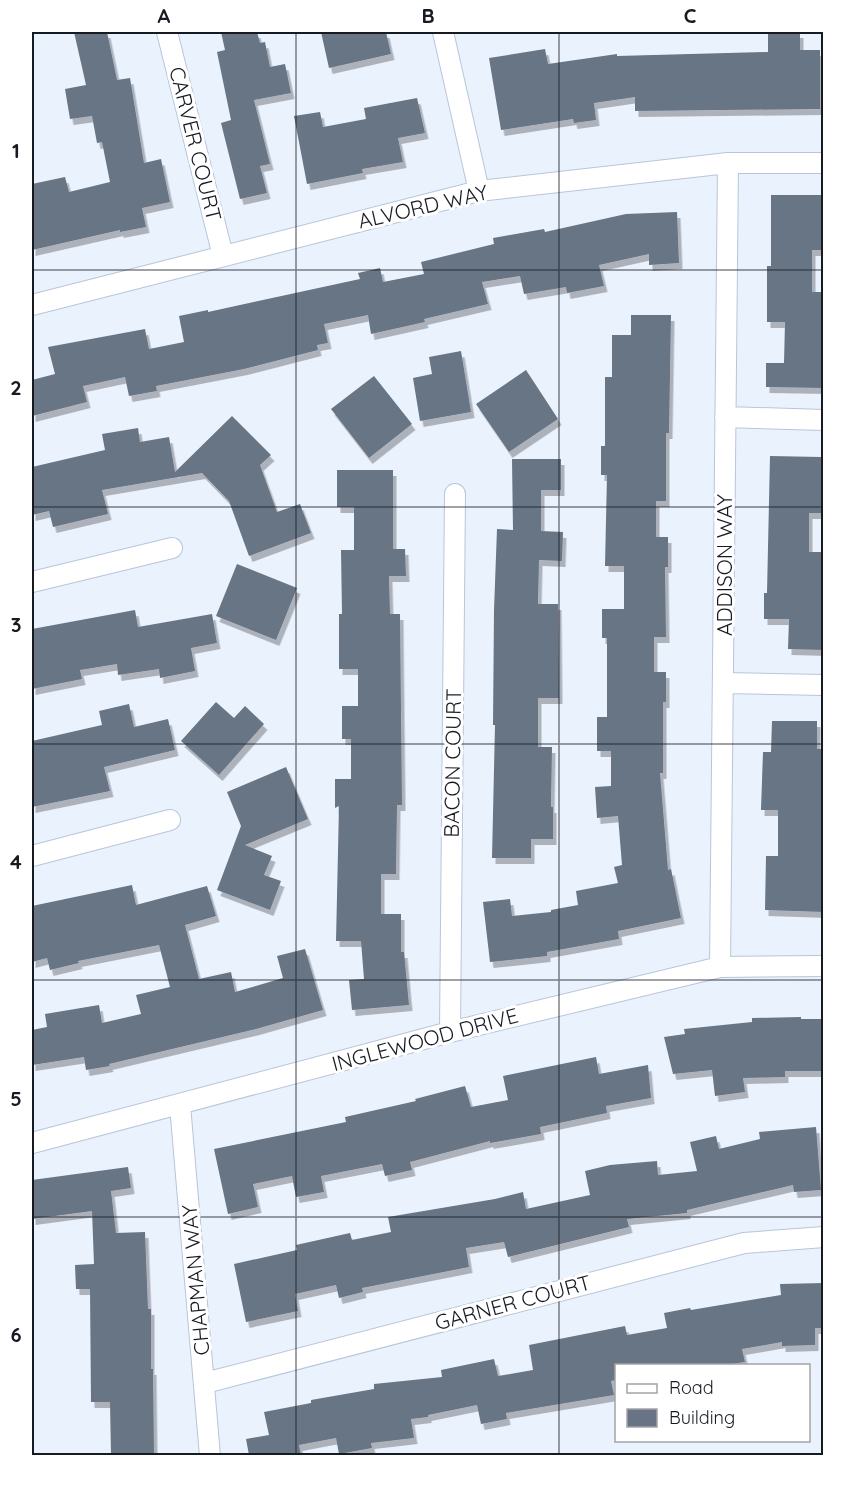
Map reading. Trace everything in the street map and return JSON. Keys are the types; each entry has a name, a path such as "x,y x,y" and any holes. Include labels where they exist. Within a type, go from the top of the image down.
{"street":[{"name":"CARVER COURT","path":"167,32 223,256"},
{"path":"443,32 479,191"},
{"name":"ALVORD WAY","path":"32,305 479,191 728,163 824,164"},
{"name":"ADDISON WAY","path":"720,967 728,163"},
{"path":"725,417 824,420"},
{"name":"BACON COURT","path":"450,1032 455,494"},
{"path":"32,582 172,548"},
{"path":"724,682 824,685"},
{"path":"32,856 170,820"},
{"name":"INGLEWOOD DRIVE","path":"32,1143 450,1032 720,967 824,966"},
{"name":"CHAPMAN WAY","path":"180,1105 210,1455"},
{"name":"GARNER COURT","path":"205,1383 744,1243 824,1237"}],"building":[{"path":"74,32 107,32 117,80 130,78 144,163 161,159 170,202 142,208 146,227 120,232 120,230 32,250 32,184 65,177 69,192 110,182 102,142 97,143 92,116 70,119 65,89 86,85"},
{"path":"221,32 257,32 260,43 265,42 270,67 285,64 291,93 254,100 270,164 260,166 267,193 240,199 221,123 231,120 217,52 225,50"},
{"path":"321,32 386,32 391,54 329,68"},
{"path":"768,32 800,32 800,50 820,50 820,109 635,111 635,97 594,103 596,120 574,123 573,119 501,130 489,58 545,49 548,64 617,54 617,56 768,52"},
{"path":"417,98 425,133 398,138 403,162 362,169 363,173 307,184 294,116 320,112 323,127 366,119 364,108"},
{"path":"771,195 824,195 824,250 812,250 812,292 824,292 824,388 766,387 766,363 784,363 785,322 767,322 767,266 771,266"},
{"path":"677,212 679,263 649,265 649,254 599,265 604,286 567,293 566,287 524,294 520,276 482,282 488,304 371,334 368,315 324,324 328,343 317,345 318,350 244,369 156,386 157,391 129,396 125,377 83,386 87,402 32,416 32,380 55,374 48,347 145,329 149,349 184,342 179,316 208,310 208,312 360,279 358,273 380,268 383,282 424,274 421,262 494,244 493,238 544,229 545,232 626,214"},
{"path":"631,315 671,315 669,433 666,433 666,501 656,501 656,537 668,537 668,567 665,567 666,637 654,637 654,672 666,672 666,702 663,702 663,773 660,773 668,870 671,869 681,918 618,931 619,939 547,952 547,956 490,962 483,902 510,899 512,916 551,912 551,910 578,905 576,891 618,883 614,867 622,865 618,816 597,818 595,787 611,786 611,751 597,751 597,717 607,717 607,638 602,638 602,609 624,609 624,566 605,566 607,475 601,475 601,446 605,446 605,377 612,377 612,335 631,335"},
{"path":"461,351 471,412 420,421 413,378 432,374 429,357"},
{"path":"526,370 558,419 509,452 476,404"},
{"path":"374,376 412,424 369,458 331,409"},
{"path":"232,416 271,455 260,465 277,512 300,504 311,533 249,556 229,501 202,473 102,490 108,514 53,527 49,511 32,515 32,467 105,450 102,434 138,428 140,442 169,437 175,472"},
{"path":"770,456 821,457 821,471 824,471 824,513 809,513 809,552 824,552 824,650 788,649 789,619 764,619 764,593 767,593"},
{"path":"512,459 561,459 561,490 541,490 541,531 563,532 562,561 539,560 538,604 558,604 559,698 538,698 538,747 552,747 553,839 531,839 531,858 492,858 497,529 513,530"},
{"path":"337,470 393,470 393,549 405,549 406,576 389,576 390,614 400,614 402,805 397,805 396,874 381,874 381,914 401,914 401,952 404,952 409,1005 352,1010 349,980 364,979 361,941 336,941 339,806 335,808 335,779 351,779 351,739 342,739 342,706 358,706 358,669 339,669 339,614 342,614 341,550 354,550 354,507 337,507"},
{"path":"237,564 297,588 276,640 216,616"},
{"path":"135,610 138,627 212,614 217,643 191,648 195,671 160,678 159,669 118,675 117,664 80,670 82,679 32,689 32,629"},
{"path":"216,702 234,718 245,706 264,724 219,775 181,741"},
{"path":"129,704 134,727 168,719 175,750 104,767 110,791 32,807 32,741 102,725 99,711"},
{"path":"772,721 817,721 817,749 824,749 824,912 765,910 766,856 778,856 778,810 761,810 763,752 771,752"},
{"path":"286,767 308,819 245,845 272,856 264,875 281,881 270,910 217,890 241,826 227,792"},
{"path":"132,885 136,905 207,886 216,916 185,925 199,979 231,972 235,992 283,978 277,956 305,949 323,1010 256,1029 109,1064 110,1066 86,1070 84,1057 32,1065 32,1030 47,1027 45,1014 99,1005 102,1023 141,1014 136,995 170,987 159,945 78,961 79,963 50,970 47,958 32,962 32,906"},
{"path":"801,1017 801,1019 824,1019 824,1071 785,1071 785,1077 743,1078 745,1092 715,1096 712,1070 673,1074 664,1037 685,1034 684,1029 752,1022 752,1018"},
{"path":"596,1057 599,1074 648,1065 651,1098 606,1106 607,1113 540,1127 541,1134 490,1143 490,1141 410,1162 412,1170 385,1176 382,1164 321,1176 324,1192 296,1197 292,1176 253,1184 258,1207 228,1214 214,1149 346,1122 345,1117 416,1101 415,1099 465,1086 471,1107 508,1100 503,1076"},
{"path":"816,1127 821,1190 794,1192 793,1185 687,1210 687,1213 627,1219 629,1227 508,1257 504,1242 466,1248 469,1267 362,1288 363,1292 339,1298 336,1285 295,1294 298,1311 246,1322 234,1264 297,1250 296,1245 350,1233 352,1240 391,1232 388,1217 523,1192 526,1209 590,1195 585,1171 610,1165 657,1161 658,1175 697,1171 690,1142 716,1136 719,1149 760,1139 759,1132"},
{"path":"128,1167 131,1188 111,1191 116,1233 145,1232 148,1309 151,1309 154,1455 111,1455 110,1402 91,1402 90,1289 76,1289 75,1265 94,1264 92,1211 32,1219 32,1180"},
{"path":"824,1283 824,1328 815,1328 815,1345 782,1346 782,1342 742,1349 745,1362 732,1364 615,1364 615,1380 611,1381 614,1395 506,1413 507,1419 481,1424 477,1405 428,1415 428,1417 411,1419 414,1438 371,1443 372,1448 339,1454 336,1438 299,1445 301,1455 249,1455 246,1439 269,1435 264,1412 311,1403 311,1400 374,1389 374,1384 442,1377 441,1370 494,1359 498,1376 533,1370 529,1345 625,1326 627,1335 667,1328 664,1313 781,1295 780,1284"}]}
